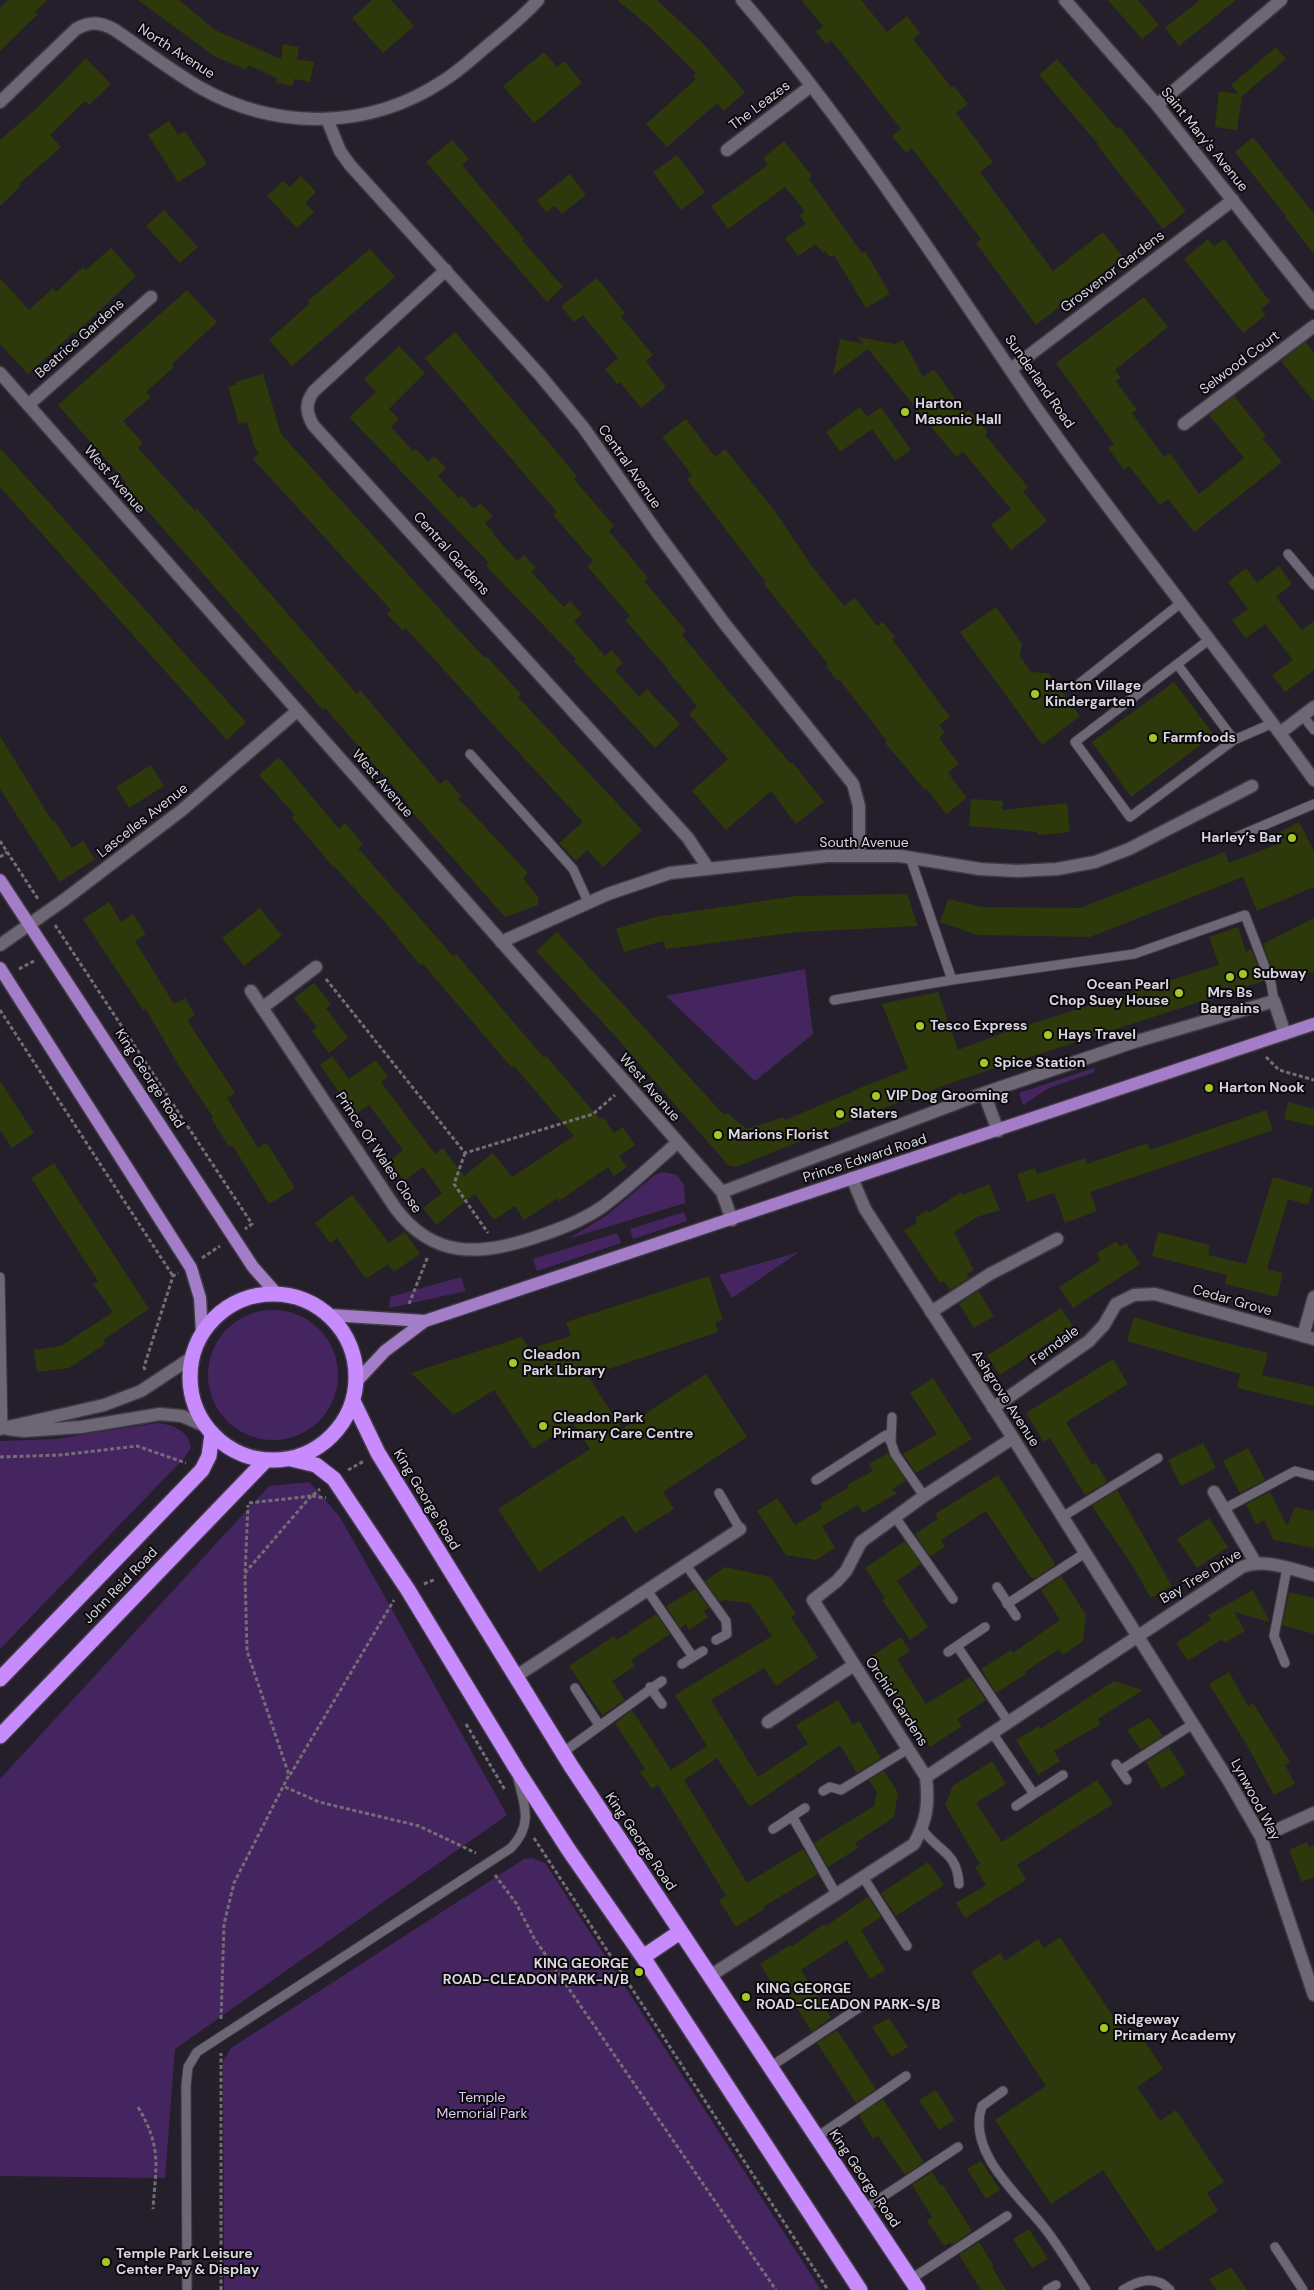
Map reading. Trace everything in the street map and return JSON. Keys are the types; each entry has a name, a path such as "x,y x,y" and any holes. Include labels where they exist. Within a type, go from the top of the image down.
{"highway":[{"path":"291,1459 314,1450 331,1437 345,1420 353,1401 357,1381 356,1362 351,1345 342,1329 330,1315 314,1303 295,1296 276,1293 247,1297 221,1311 202,1332 191,1358 189,1382 194,1405 208,1430 227,1447 246,1456 266,1460 291,1459 316,1465 334,1479 408,1590 516,1768 643,1957 860,2290"},
{"name":"King George Road","path":"353,1401 378,1453 562,1753 915,2284"},
{"name":"John Reid Road","path":"0,1679 202,1470 210,1456 208,1430"},
{"name":"John Reid Road","path":"0,1736 266,1460"},
{"path":"643,1957 680,1932"}],"main road":[{"name":"King George Road","path":"0,880 253,1267 276,1293"},
{"path":"0,968 191,1268 200,1298 202,1332"},
{"name":"Prince Edward Road","path":"357,1381 385,1350 425,1321 1314,1024"},
{"name":"Prince Edward Road","path":"330,1315 425,1321"}],"street":[{"name":"North Avenue","path":"0,102 76,29 84,24 94,22 105,24 115,30 199,87 251,109 276,116 297,119 326,120 368,114 417,96 443,81 493,41 538,0"},
{"name":"Sunderland Road","path":"742,0 780,44 902,207 1011,369 1091,482 1314,780"},
{"name":"Saint Mary's Avenue","path":"1065,0 1157,105 1314,303"},
{"path":"1157,105 1281,0"},
{"name":"The Leazes","path":"727,150 811,86"},
{"name":"Central Avenue","path":"326,120 340,151 350,165 539,374 583,428 724,623 853,784 859,806 859,856"},
{"name":"Grosvenor Gardens","path":"1011,369 1233,200"},
{"name":"Central Gardens","path":"446,270 314,391 308,398 308,416 313,425 688,838 708,868"},
{"name":"Beatrice Gardens","path":"28,405 152,297"},
{"name":"Selwood Court","path":"1184,424 1314,326"},
{"name":"West Avenue","path":"0,373 722,1192 732,1220"},
{"path":"1276,728 1303,716 1314,708"},
{"name":"Lascelles Avenue","path":"0,945 78,890 182,810 297,711"},
{"name":"South Avenue","path":"501,942 588,902 670,873 827,856 910,857 980,869 1017,871 1057,869 1095,862 1130,849 1252,786"},
{"path":"262,1008 316,967"},
{"name":"Prince Of Wales Close","path":"252,991 396,1209 408,1225 423,1237 434,1242 459,1250 480,1251 547,1234 604,1206 677,1143"},
{"path":"722,1192 984,1093 1134,1042 1274,1000 1285,1034"},
{"path":"984,1093 998,1131"},
{"name":"Ashgrove Avenue","path":"852,1178 865,1209 1013,1438 1137,1635"},
{"path":"931,1312 990,1274 1057,1239"},
{"name":"Cedar Grove","path":"1154,1294 1308,1338 1314,1297"},
{"name":"Ferndale","path":"993,1408 1089,1341 1104,1325 1116,1304 1134,1295 1154,1294"},
{"path":"1,1429 22,1422 104,1405 141,1391 191,1358"},
{"path":"1,1429 24,1431 81,1427 160,1414 182,1416 208,1430"},
{"name":"Orchid Gardens","path":"710,1976 914,1844 922,1829 928,1804 926,1777 813,1600 837,1581 846,1570 861,1542 924,1496 1013,1438"},
{"path":"1214,1492 1254,1562"},
{"path":"515,1677 740,1529"},
{"name":"Bay Tree Drive","path":"926,1777 1242,1567 1254,1562 1314,1575"},
{"name":"Lynwood Way","path":"1137,1635 1230,1783 1261,1838 1314,1995"},
{"path":"768,1722 854,1665"},
{"path":"1261,1838 1314,1813"}],"lane":[{"path":"1288,554 1314,585"},
{"path":"1080,683 1182,602"},
{"path":"1210,639 1075,742 1130,817 1234,740 1276,728"},
{"path":"1177,664 1234,740"},
{"path":"1303,716 1314,730"},
{"path":"470,754 573,869 588,902"},
{"path":"1234,838 1314,804"},
{"path":"910,857 952,980"},
{"path":"834,1000 952,980 1134,954 1245,915 1271,983 1274,1000"},
{"path":"0,1277 1,1429"},
{"path":"891,1442 892,1417"},
{"path":"816,1480 886,1435 891,1442 895,1454 924,1496"},
{"path":"1062,1517 1158,1458"},
{"path":"1224,1510 1295,1471 1314,1476"},
{"path":"719,1493 740,1529"},
{"path":"895,1517 953,1599"},
{"path":"1008,1604 1085,1553"},
{"path":"686,1565 726,1621 727,1634 716,1640"},
{"path":"1285,1663 1274,1636 1287,1568"},
{"path":"997,1587 1016,1616"},
{"path":"647,1590 693,1657"},
{"path":"948,1652 985,1627"},
{"path":"957,1646 1009,1723"},
{"path":"682,1664 703,1651"},
{"path":"562,1753 662,1680"},
{"path":"650,1687 662,1704"},
{"path":"575,1688 598,1725"},
{"path":"1127,1780 1118,1767 1193,1724"},
{"path":"993,1734 1034,1794"},
{"path":"823,1791 830,1787 841,1790 908,1749"},
{"path":"187,2290 186,2086 188,2067 197,2052 489,1869 515,1844 524,1831 525,1806 516,1768"},
{"path":"1016,1806 1063,1775"},
{"path":"773,1829 805,1808"},
{"path":"792,1816 836,1894"},
{"path":"922,1829 930,1841 950,1854 958,1873 959,1884"},
{"path":"863,1877 907,1946"},
{"path":"770,2067 863,2005"},
{"path":"816,2137 906,2076"},
{"path":"1004,2090 982,2106 978,2125 982,2146 1016,2196 1047,2231 1086,2290"},
{"path":"864,2209 958,2147"},
{"path":"915,2284 1007,2216"},
{"path":"1275,2247 1303,2290"},
{"path":"1123,2290 1146,2280 1160,2282 1170,2290"},
{"path":"1047,2290 1056,2284"}],"path":[{"path":"0,857 7,852"},
{"path":"316,967 465,1154"},
{"path":"0,1010 173,1276 144,1366 150,1385"},
{"path":"1254,1044 1279,1070 1314,1080"},
{"path":"465,1154 593,1114 626,1085"},
{"path":"465,1154 454,1184 499,1247"},
{"path":"403,1320 434,1242"},
{"path":"0,1457 60,1455 136,1446 185,1462"},
{"path":"334,1479 378,1453"},
{"path":"245,1574 312,1496 327,1499"},
{"path":"248,1504 245,1574 247,1651 289,1775"},
{"path":"221,2290 221,2037 224,1924 234,1883 285,1787 289,1775 394,1600 408,1590 451,1573"},
{"path":"388,1592 398,1608"},
{"path":"464,1720 510,1798"},
{"path":"285,1787 319,1802 419,1826 478,1854 516,1903 534,1938 776,2290"},
{"path":"525,1824 828,2290"},
{"path":"138,2108 151,2130 156,2152 153,2209"}],"green space":[{"path":"805,969 813,1034 755,1081 666,996"},
{"path":"1094,1068 1095,1072 1049,1088 1023,1105 1019,1093"},
{"path":"887,1147 889,1153 829,1174 827,1169"},
{"path":"663,1172 677,1175 684,1185 685,1203 568,1239 607,1215 655,1175"},
{"path":"684,1212 687,1221 633,1239 630,1229"},
{"path":"617,1233 621,1243 537,1271 533,1259"},
{"path":"799,1252 732,1298 719,1275"},
{"path":"461,1277 466,1291 389,1308 390,1297"},
{"path":"273,1310 298,1315 319,1329 333,1350 338,1375 333,1400 319,1421 298,1435 273,1440 248,1435 227,1421 213,1400 208,1375 213,1350 227,1329 248,1315"},
{"path":"157,1423 174,1427 187,1437 191,1448 185,1457 0,1649 0,1441 56,1439"},
{"path":"309,1482 340,1517 507,1815 175,2049 165,2178 0,2176 0,1779 269,1486"},
{"name":"Temple Memorial Park","path":"532,1858 545,1863 821,2290 224,2290 223,2061 231,2048 524,1859"}],"building":[{"path":"8,0 47,0 35,12 38,14 0,51 0,8"},
{"path":"138,0 179,0 215,30 281,59 283,44 299,47 297,59 314,62 310,82 294,79 293,86 276,83 277,78 248,65 246,70 214,56"},
{"path":"372,0 391,0 414,26 383,53 352,18"},
{"path":"617,0 657,0 701,41 745,92 724,111 717,103 667,147 646,124 696,79 693,75 696,73 646,24"},
{"path":"801,0 861,0 887,32 907,16 920,33 913,39 952,88 954,86 968,104 956,113 993,162 980,172 1053,271 1103,232 1123,257 1036,325 976,243 981,239 912,148 906,153 892,136 901,129 831,40 826,44 816,32 823,26"},
{"path":"1108,0 1138,0 1159,25 1142,39"},
{"path":"1200,0 1236,0 1179,46 1165,28"},
{"path":"1276,47 1286,59 1242,96 1237,130 1215,127 1219,91 1239,94 1231,85"},
{"path":"544,52 557,67 564,61 582,83 534,123 503,86"},
{"path":"86,58 111,84 89,105 85,101 50,135 61,147 19,184 21,186 0,206 0,140 39,106"},
{"path":"1057,59 1117,129 1120,127 1186,211 1163,229 1098,144 1039,75"},
{"path":"169,121 178,135 185,131 207,164 178,182 148,135"},
{"path":"1253,137 1314,214 1314,254 1235,152"},
{"path":"452,140 469,159 462,165 524,239 522,240 563,287 547,302 426,162"},
{"path":"784,141 812,176 809,179 862,253 865,251 890,294 866,308 834,255 830,257 825,251 823,253 816,244 798,256 785,238 806,224 800,216 805,211 785,187 728,229 711,206 768,165 763,158"},
{"path":"677,155 705,192 681,210 653,172"},
{"path":"570,174 586,195 562,214 555,206 546,212 537,200"},
{"path":"301,176 316,192 305,203 314,212 297,228 267,196 283,181 290,187"},
{"path":"164,210 198,247 180,263 146,226"},
{"path":"1208,239 1214,247 1224,239 1270,302 1261,309 1266,315 1243,333 1184,259"},
{"path":"111,248 136,276 75,334 73,333 28,374 0,344 0,278 29,310 53,288 56,292 83,267 86,270"},
{"path":"370,249 395,277 292,366 269,340 310,303 308,301"},
{"path":"597,278 625,313 621,317 653,355 646,361 666,387 641,408 620,382 617,384 605,369 618,358 583,315 574,322 561,306"},
{"path":"187,290 217,322 172,364 174,367 146,392 151,397 123,421 143,443 138,448 195,511 197,509 357,694 360,690 440,784 446,779 461,796 458,798 528,873 523,878 538,897 538,905 505,917 405,804 408,803 325,708 323,710 124,484 126,482 58,405"},
{"path":"1144,297 1168,327 1115,370 1121,378 1116,381 1137,410 1132,413 1164,457 1170,453 1199,494 1244,458 1209,415 1234,396 1266,436 1262,438 1282,462 1194,532 1168,499 1160,505 1129,466 1124,470 1108,448 1114,444 1056,363"},
{"path":"455,332 577,476 574,479 614,526 609,531 648,578 644,581 686,631 682,635 791,764 792,762 824,802 796,824 771,791 726,830 692,791 728,759 689,714 697,706 668,669 625,620 630,616 587,566 593,561 553,515 557,512 425,358"},
{"path":"858,337 895,344 903,340 923,377 934,369 965,413 969,410 988,432 985,435 1028,487 1023,491 1047,521 1011,550 991,525 1011,509 963,452 956,457 868,349 833,375 840,339 864,344"},
{"path":"1306,342 1314,353 1314,402 1281,361"},
{"path":"399,346 425,373 389,409 399,419 391,427 413,451 416,449 428,462 434,456 446,468 438,476 459,498 462,496 474,509 480,503 493,516 485,523 493,534 517,561 524,555 536,568 531,572 564,607 570,601 582,614 574,621 605,656 611,650 623,663 615,670 639,697 647,689 680,724 655,748 574,661 576,659 486,566 489,563 349,417 376,392 364,379"},
{"path":"263,374 281,434 444,614 521,694 518,697 642,830 603,867 587,850 576,861 559,843 583,822 426,650 405,628 403,631 387,614 391,610 253,459 259,453 255,449 247,422 239,424 228,387 236,385 235,382"},
{"path":"860,407 867,417 881,407 911,450 895,461 872,429 840,452 826,432"},
{"path":"686,419 715,457 725,449 775,511 811,565 844,606 855,598 877,626 883,622 895,637 892,639 950,717 939,725 945,733 939,738 959,764 948,773 967,798 946,814 927,789 925,790 885,743 887,741 839,679 837,681 826,666 828,664 764,584 766,582 687,479 692,475 662,437"},
{"path":"0,448 246,722 227,740 0,487"},
{"path":"1279,566 1292,584 1276,597 1302,630 1314,621 1314,670 1285,692 1272,675 1293,660 1265,624 1246,638 1232,620 1248,609 1228,582 1246,568 1257,583"},
{"name":"Harton Village Kindergarten","path":"996,607 1022,644 1020,656 1031,672 1048,673 1080,716 1042,745 960,632"},
{"name":"Farmfoods","path":"1174,682 1214,735 1131,797 1092,742"},
{"path":"0,736 52,821 54,820 72,848 83,841 95,859 60,882 0,789"},
{"path":"279,757 339,829 345,823 363,844 358,848 453,956 456,954 544,1058 546,1056 600,1119 603,1117 614,1133 623,1127 635,1145 619,1156 627,1167 614,1176 608,1167 559,1201 558,1198 524,1220 515,1206 494,1220 475,1194 436,1225 423,1208 442,1193 423,1167 404,1181 389,1161 403,1150 369,1105 355,1115 320,1065 332,1056 349,1079 376,1060 388,1077 381,1082 435,1154 443,1148 464,1176 493,1153 512,1177 574,1136 514,1066 512,1068 422,963 420,965 384,921 334,868 292,818 295,815 259,775"},
{"path":"151,765 164,786 129,808 116,787"},
{"path":"971,799 1003,801 1002,810 1067,803 1070,832 1038,835 1037,832 969,826"},
{"path":"1299,822 1314,851 1314,887 1257,911 1243,877 1090,937 977,935 940,922 948,899 982,907 1080,908 1225,852 1229,863 1278,844 1274,835"},
{"path":"907,894 918,926 798,932 666,949 663,941 624,952 616,929 655,917 796,896"},
{"path":"109,902 121,922 133,914 146,934 135,941 174,1004 185,998 195,1015 187,1020 235,1093 227,1098 258,1148 267,1143 295,1188 269,1204 232,1145 229,1147 211,1118 213,1117 180,1068 146,1009 143,1010 83,919"},
{"path":"260,908 282,936 244,966 222,938"},
{"path":"1314,918 1314,972 1276,978 1263,944"},
{"path":"1238,927 1246,952 1251,949 1264,981 956,1081 852,1120 736,1167 728,1165 617,1038 536,951 557,932 724,1115 727,1113 747,1129 784,1117 785,1120 908,1069 882,1004 938,992 958,1050 1011,1030 1219,965 1209,937"},
{"path":"314,983 331,1004 326,1008 348,1038 329,1053 312,1031 317,1027 294,998"},
{"path":"0,1081 34,1133 12,1148 0,1130"},
{"path":"1288,1102 1314,1109 1314,1126 1284,1119"},
{"path":"1266,1110 1273,1130 1090,1192 1097,1211 1065,1223 1054,1193 1027,1202 1017,1174 1035,1168 1037,1174 1085,1158 1087,1164 1148,1143 1150,1150"},
{"path":"54,1163 149,1309 103,1340 105,1344 69,1368 37,1372 34,1350 61,1346 113,1312 93,1284 98,1281 31,1178"},
{"path":"1273,1177 1313,1188 1308,1205 1288,1199 1267,1269 1283,1273 1277,1297 1225,1284 1227,1275 1152,1256 1158,1232 1210,1245 1208,1255 1246,1264"},
{"path":"989,1184 1000,1210 977,1217 954,1232 974,1270 967,1274 969,1278 950,1290 944,1281 940,1283 904,1230 917,1223 915,1218 927,1210 929,1213 961,1192 963,1195"},
{"path":"352,1195 389,1243 405,1232 420,1254 394,1272 388,1264 366,1279 337,1238 330,1243 315,1223"},
{"path":"1117,1241 1120,1247 1126,1243 1140,1264 1073,1308 1059,1287 1101,1260 1097,1253"},
{"name":"Cleadon Park Primary Care Centre","path":"709,1276 723,1320 715,1323 718,1332 588,1376 622,1429 706,1374 747,1437 663,1492 674,1509 635,1533 623,1515 539,1572 498,1509 590,1449 573,1423 533,1449 494,1390 454,1415 411,1373 522,1337 529,1349 571,1336 566,1322"},
{"path":"978,1291 994,1316 974,1328 959,1304"},
{"path":"1061,1308 1073,1326 1000,1375 987,1356"},
{"path":"1134,1317 1186,1333 1268,1353 1262,1375 1314,1387 1314,1406 1237,1388 1240,1374 1127,1341"},
{"path":"1113,1359 1128,1384 1066,1422 1092,1465 1096,1463 1107,1482 1085,1495 1050,1438 1044,1442 1026,1413"},
{"path":"933,1378 972,1439 916,1473 903,1454 937,1434 910,1393"},
{"path":"1203,1443 1216,1468 1181,1486 1168,1460"},
{"path":"1248,1448 1265,1480 1240,1493 1223,1461"},
{"path":"888,1453 906,1481 892,1489 897,1493 863,1513 858,1505 822,1526 835,1548 816,1560 786,1555 757,1511 777,1498 795,1525 822,1509 820,1504 848,1488 847,1485 873,1471 869,1464"},
{"path":"998,1475 1054,1562 1054,1566 1034,1579 1031,1578 986,1511 941,1540 945,1547 930,1556 915,1534 938,1519 935,1514"},
{"path":"1117,1490 1172,1586 1151,1598 1132,1565 1092,1506"},
{"path":"1270,1492 1287,1526 1295,1507 1314,1511 1314,1548 1274,1540 1264,1520 1256,1524 1246,1504"},
{"path":"1209,1518 1228,1547 1197,1568 1177,1539"},
{"path":"905,1541 921,1564 897,1581 928,1627 910,1640 882,1600 885,1598 865,1568"},
{"path":"725,1567 771,1577 796,1614 791,1617 818,1657 776,1686 764,1668 711,1700 758,1777 808,1744 796,1725 838,1700 853,1725 859,1721 881,1758 857,1773 840,1745 750,1807 717,1758 684,1780 747,1883 803,1849 818,1874 763,1907 764,1909 736,1927 719,1900 726,1896 658,1785 652,1789 640,1772 645,1769 615,1723 632,1710 671,1770 707,1746 675,1695 772,1636 750,1603 724,1600 720,1602 705,1581"},
{"path":"1061,1576 1086,1615 1083,1641 1063,1655 1059,1649 1025,1672 1026,1674 996,1693 981,1669 1011,1650 1013,1653 1060,1620 1041,1590"},
{"path":"695,1589 709,1608 704,1611 708,1617 689,1630 686,1624 680,1628 666,1606"},
{"path":"1253,1590 1270,1622 1234,1612 1245,1631 1224,1643 1222,1639 1188,1661 1176,1643 1211,1620 1208,1615"},
{"path":"1289,1592 1314,1598 1314,1634 1282,1625"},
{"path":"656,1614 670,1634 631,1660 635,1666 612,1681 625,1700 602,1715 569,1666 614,1636 617,1640"},
{"path":"901,1637 910,1651 897,1659 926,1704 970,1677 986,1700 957,1719 962,1726 930,1747 870,1657"},
{"path":"1229,1672 1248,1706 1253,1703 1290,1762 1285,1765 1295,1784 1274,1795 1248,1747 1209,1684"},
{"path":"1114,1681 1143,1690 1098,1719 1101,1724 1054,1751 1060,1761 1038,1775 1016,1740 1039,1726 1040,1729"},
{"path":"1149,1718 1163,1736 1141,1750 1127,1730"},
{"path":"1169,1747 1186,1774 1162,1789 1146,1762"},
{"path":"992,1761 1006,1784 976,1803 1002,1842 1097,1780 1113,1804 1017,1865 1026,1880 965,1918 956,1903 986,1885 975,1867 980,1864 945,1805 953,1786"},
{"path":"884,1771 898,1793 894,1817 855,1843 858,1848 828,1867 814,1843 874,1806 877,1792 869,1780"},
{"path":"1307,1842 1309,1847 1314,1845 1314,1877 1302,1882 1289,1850"},
{"path":"928,1862 944,1885 896,1916 881,1893"},
{"path":"868,1897 881,1917 861,1930 885,1970 870,1979 847,1940 801,1970 831,2017 812,2032 785,1989 778,1993 760,1964 790,1945 791,1947 824,1924 826,1926"},
{"path":"1060,1937 1129,2040 1139,2033 1163,2069 1137,2087 1160,2121 1176,2110 1224,2182 1207,2193 1218,2211 1157,2252 1103,2170 1051,2204 995,2120 1046,2086 971,1972 1000,1953 1005,1961 1038,1939 1044,1948"},
{"path":"889,2018 908,2047 892,2057 872,2027"},
{"path":"837,2030 876,2089 856,2103 817,2043"},
{"path":"936,2090 955,2120 939,2130 919,2100"},
{"path":"883,2099 924,2162 905,2175 878,2136 873,2139 859,2115"},
{"path":"981,2161 1000,2190 986,2199 967,2169"},
{"path":"932,2172 940,2185 942,2184 972,2231 952,2245 950,2242 944,2246 927,2221 932,2217 912,2185"},
{"path":"1029,2229 1048,2259 1032,2268 1013,2239"},
{"path":"979,2242 1006,2290 981,2290 959,2255"},
{"path":"1231,2267 1247,2290 1217,2290 1209,2279"}],"place":[{"name":"Harton Masonic Hall","path":"905,412"},
{"name":"Harton Village Kindergarten","path":"1035,694"},
{"name":"Farmfoods","path":"1153,738"},
{"name":"Harley’s Bar","path":"1292,838"},
{"name":"Subway","path":"1243,974"},
{"name":"Mrs Bs Bargains","path":"1230,977"},
{"name":"Ocean Pearl Chop Suey House","path":"1179,993"},
{"name":"Tesco Express","path":"920,1026"},
{"name":"Hays Travel","path":"1048,1035"},
{"name":"Spice Station","path":"984,1063"},
{"name":"Harton Nook","path":"1209,1088"},
{"name":"VIP Dog Grooming","path":"876,1096"},
{"name":"Slaters","path":"840,1114"},
{"name":"Marions Florist","path":"718,1135"},
{"name":"Cleadon Park Library","path":"513,1363"},
{"name":"Cleadon Park Primary Care Centre","path":"543,1426"},
{"name":"KING GEORGE ROAD-CLEADON PARK-N/B","path":"639,1972"},
{"name":"KING GEORGE ROAD-CLEADON PARK-S/B","path":"746,1997"},
{"name":"Ridgeway Primary Academy","path":"1104,2028"},
{"name":"Temple Park Leisure Center Pay & Display","path":"106,2262"}]}
